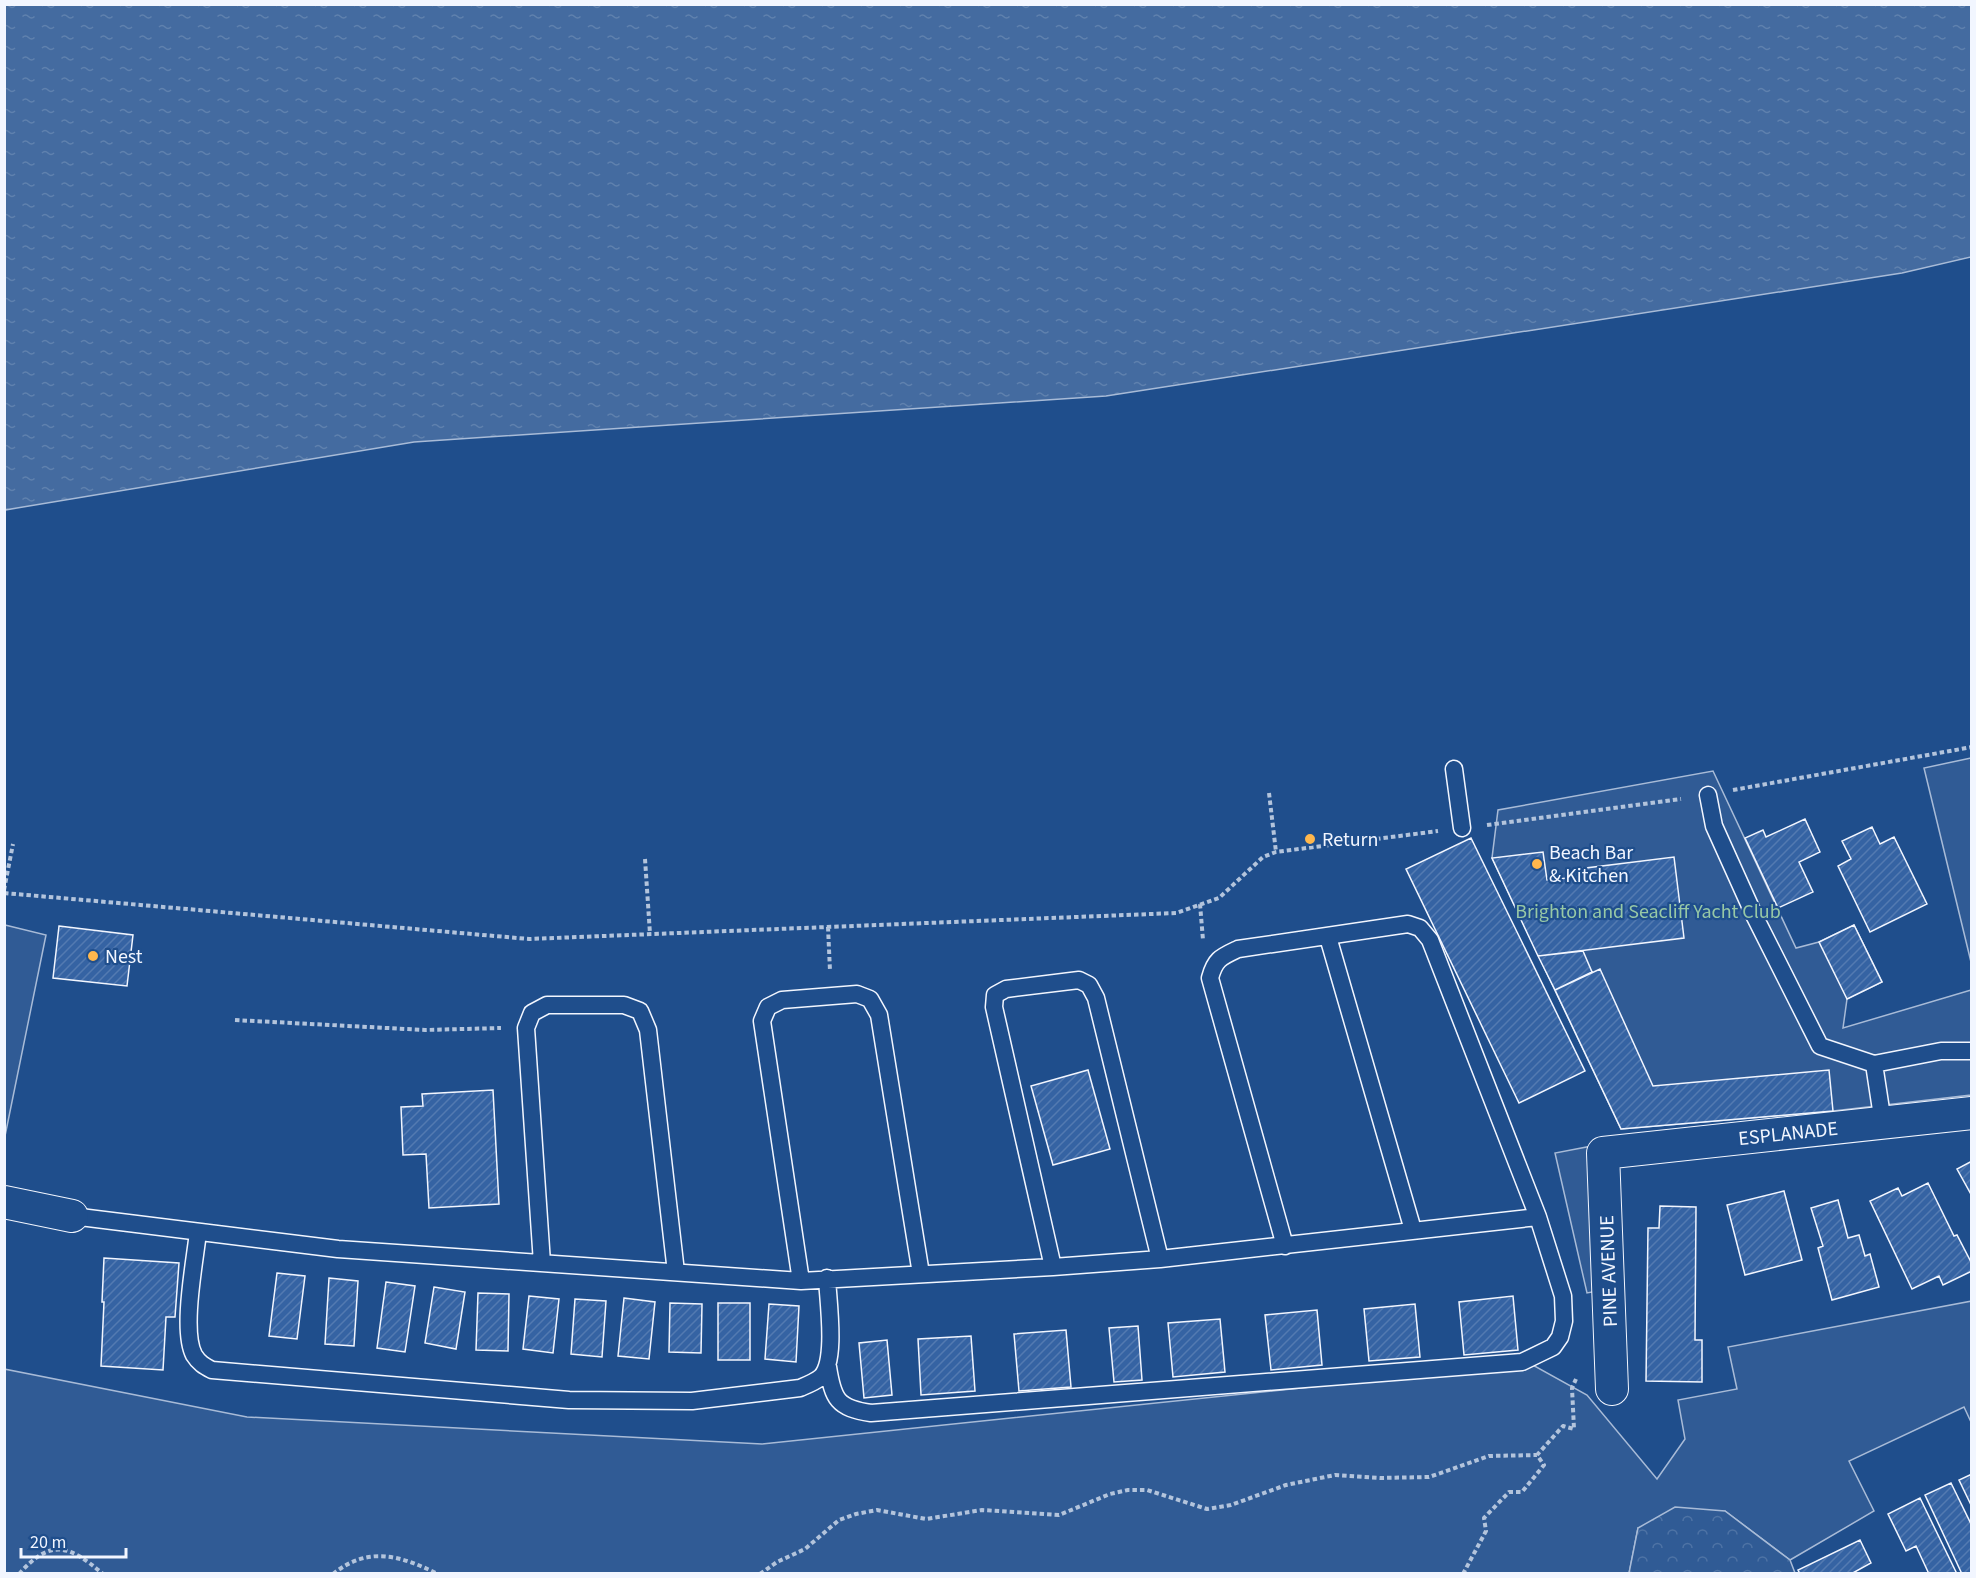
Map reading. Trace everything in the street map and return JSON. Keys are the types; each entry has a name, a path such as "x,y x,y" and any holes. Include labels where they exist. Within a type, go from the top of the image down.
{"street":[{"name":"ESPLANADE","path":"1604,1153 1971,1113"},
{"name":"PINE AVENUE","path":"1604,1153 1612,1389"},
{"path":"4,1202 72,1216"}],"lane":[{"path":"1454,769 1462,828"},
{"path":"1708,795 1714,826 1755,917 1820,1046 1874,1064 1941,1051 1971,1051"},
{"path":"827,1278 830,1354 828,1367 832,1393 852,1410 871,1413 1521,1362 1553,1347 1560,1337 1564,1321 1563,1296 1538,1217 1430,940 1420,928 1408,924 1238,949 1223,956 1214,964 1210,978 1285,1245"},
{"path":"1328,937 1413,1230"},
{"path":"1053,1268 993,1007 996,995 1006,989 1079,980 1089,985 1096,998 1160,1259"},
{"path":"801,1281 762,1021 768,1008 782,1000 857,994 870,999 879,1015 921,1274"},
{"path":"542,1263 526,1028 532,1013 547,1005 624,1005 640,1011 648,1030 676,1272"},
{"path":"1874,1064 1883,1123"},
{"path":"72,1216 338,1249 801,1281 1053,1268 1160,1259 1538,1217"},
{"path":"198,1232 189,1316 190,1341 194,1354 202,1366 212,1370 569,1400 635,1402 692,1401 800,1388 822,1376 828,1367"}],"path":[{"path":"14,844 4,891 529,939 1176,913 1219,898 1263,857 1276,852 1674,801 1971,747"},
{"path":"1269,793 1276,852"},
{"path":"645,859 650,934"},
{"path":"828,927 832,996"},
{"path":"235,1020 426,1030 526,1028"},
{"path":"760,1574 777,1562 805,1549 839,1520 877,1510 926,1519 982,1510 1059,1515 1110,1494 1128,1490 1147,1490 1207,1509 1231,1505 1286,1485 1335,1475 1382,1478 1429,1477 1490,1456 1537,1455 1563,1426 1574,1429 1572,1388 1585,1359 1611,1349"},
{"path":"1463,1574 1486,1531 1484,1518 1509,1492 1522,1492 1544,1465 1537,1455"},
{"path":"19,1574 32,1560 51,1549 78,1554 103,1574"},
{"path":"333,1574 357,1559 378,1556 400,1557 438,1574"}],"shaded area":[{"path":"1972,758 1971,962 1924,768"},
{"name":"Brighton and Seacliff Yacht Club","path":"1713,771 1796,948 1819,942 1854,925 1882,982 1847,999 1843,1028 1971,990 1971,1095 1833,1111 1621,1129 1492,858 1498,810"},
{"path":"4,925 46,935 5,1136"},
{"path":"1592,1146 1603,1290 1587,1293 1555,1153"},
{"path":"1972,1301 1971,1422 1964,1407 1849,1461 1874,1511 1790,1560 1725,1511 1638,1528 1629,1574 5,1573 4,1369 247,1417 762,1444 1531,1364 1587,1395 1657,1479 1685,1439 1678,1400 1737,1389 1728,1347"}],"green space":[{"path":"1675,1507 1725,1511 1790,1560 1795,1573 1629,1573 1638,1528"}],"water":[{"path":"5,4 1971,5 1971,257 1902,273 1106,396 414,442 5,510"}],"building":[{"path":"1805,819 1820,852 1799,862 1813,892 1778,908 1745,838 1763,830 1766,837"},
{"path":"1872,827 1880,844 1894,837 1927,904 1870,932 1838,866 1851,859 1842,841"},
{"path":"1471,838 1585,1071 1519,1103 1406,869"},
{"name":"Brighton and Seacliff Yacht Club","path":"1543,852 1547,880 1579,877 1578,869 1674,857 1684,938 1538,956 1492,858"},
{"path":"1854,925 1882,982 1847,999 1819,942"},
{"name":"Nest","path":"59,926 133,935 127,986 53,978"},
{"path":"1583,951 1592,972 1555,990 1538,956"},
{"path":"1600,969 1653,1086 1829,1070 1833,1111 1621,1129 1555,990"},
{"path":"1088,1070 1110,1149 1053,1165 1031,1086"},
{"path":"493,1090 499,1204 429,1208 426,1154 403,1155 401,1107 423,1106 422,1094"},
{"path":"1972,1161 1972,1196 1957,1169"},
{"path":"1928,1183 1954,1236 1957,1235 1972,1264 1972,1271 1943,1285 1939,1276 1912,1289 1870,1201 1898,1188 1902,1196"},
{"path":"1784,1191 1802,1260 1745,1275 1727,1205"},
{"path":"1838,1200 1848,1238 1859,1235 1865,1256 1870,1254 1879,1287 1832,1300 1818,1248 1823,1246 1811,1208"},
{"path":"1660,1206 1696,1207 1695,1340 1702,1340 1702,1382 1646,1381 1648,1228 1659,1228"},
{"path":"104,1258 179,1263 175,1317 166,1317 163,1370 101,1366"},
{"path":"277,1273 305,1276 297,1339 269,1336"},
{"path":"329,1278 358,1281 354,1346 325,1344"},
{"path":"386,1282 415,1286 405,1352 377,1348"},
{"path":"434,1287 465,1292 456,1349 425,1343"},
{"path":"478,1293 509,1294 508,1351 476,1350"},
{"path":"529,1296 559,1299 553,1353 523,1349"},
{"path":"1513,1296 1518,1350 1464,1355 1459,1302"},
{"path":"624,1298 655,1302 649,1359 618,1356"},
{"path":"575,1299 606,1301 602,1357 571,1354"},
{"path":"670,1303 702,1304 701,1353 669,1352"},
{"path":"718,1303 750,1303 750,1360 718,1360"},
{"path":"769,1304 799,1306 796,1362 765,1359"},
{"path":"1415,1304 1420,1357 1369,1361 1364,1309"},
{"path":"1317,1310 1322,1365 1271,1370 1265,1315"},
{"path":"1220,1319 1225,1372 1173,1377 1168,1323"},
{"path":"1138,1326 1142,1380 1114,1382 1109,1328"},
{"path":"1066,1330 1071,1387 1019,1391 1014,1334"},
{"path":"971,1336 975,1391 921,1395 918,1339"},
{"path":"887,1340 892,1395 864,1398 859,1343"},
{"path":"1972,1474 1972,1507 1959,1480"},
{"path":"1951,1483 1972,1526 1972,1574 1962,1574 1925,1495"},
{"path":"1920,1498 1957,1574 1929,1574 1916,1546 1906,1551 1888,1514"},
{"path":"1860,1540 1871,1563 1851,1574 1800,1574 1798,1570"}],"place":[{"name":"Return","path":"1310,839"},
{"name":"Beach Bar & Kitchen","path":"1537,864"},
{"name":"Nest","path":"93,956"}]}
